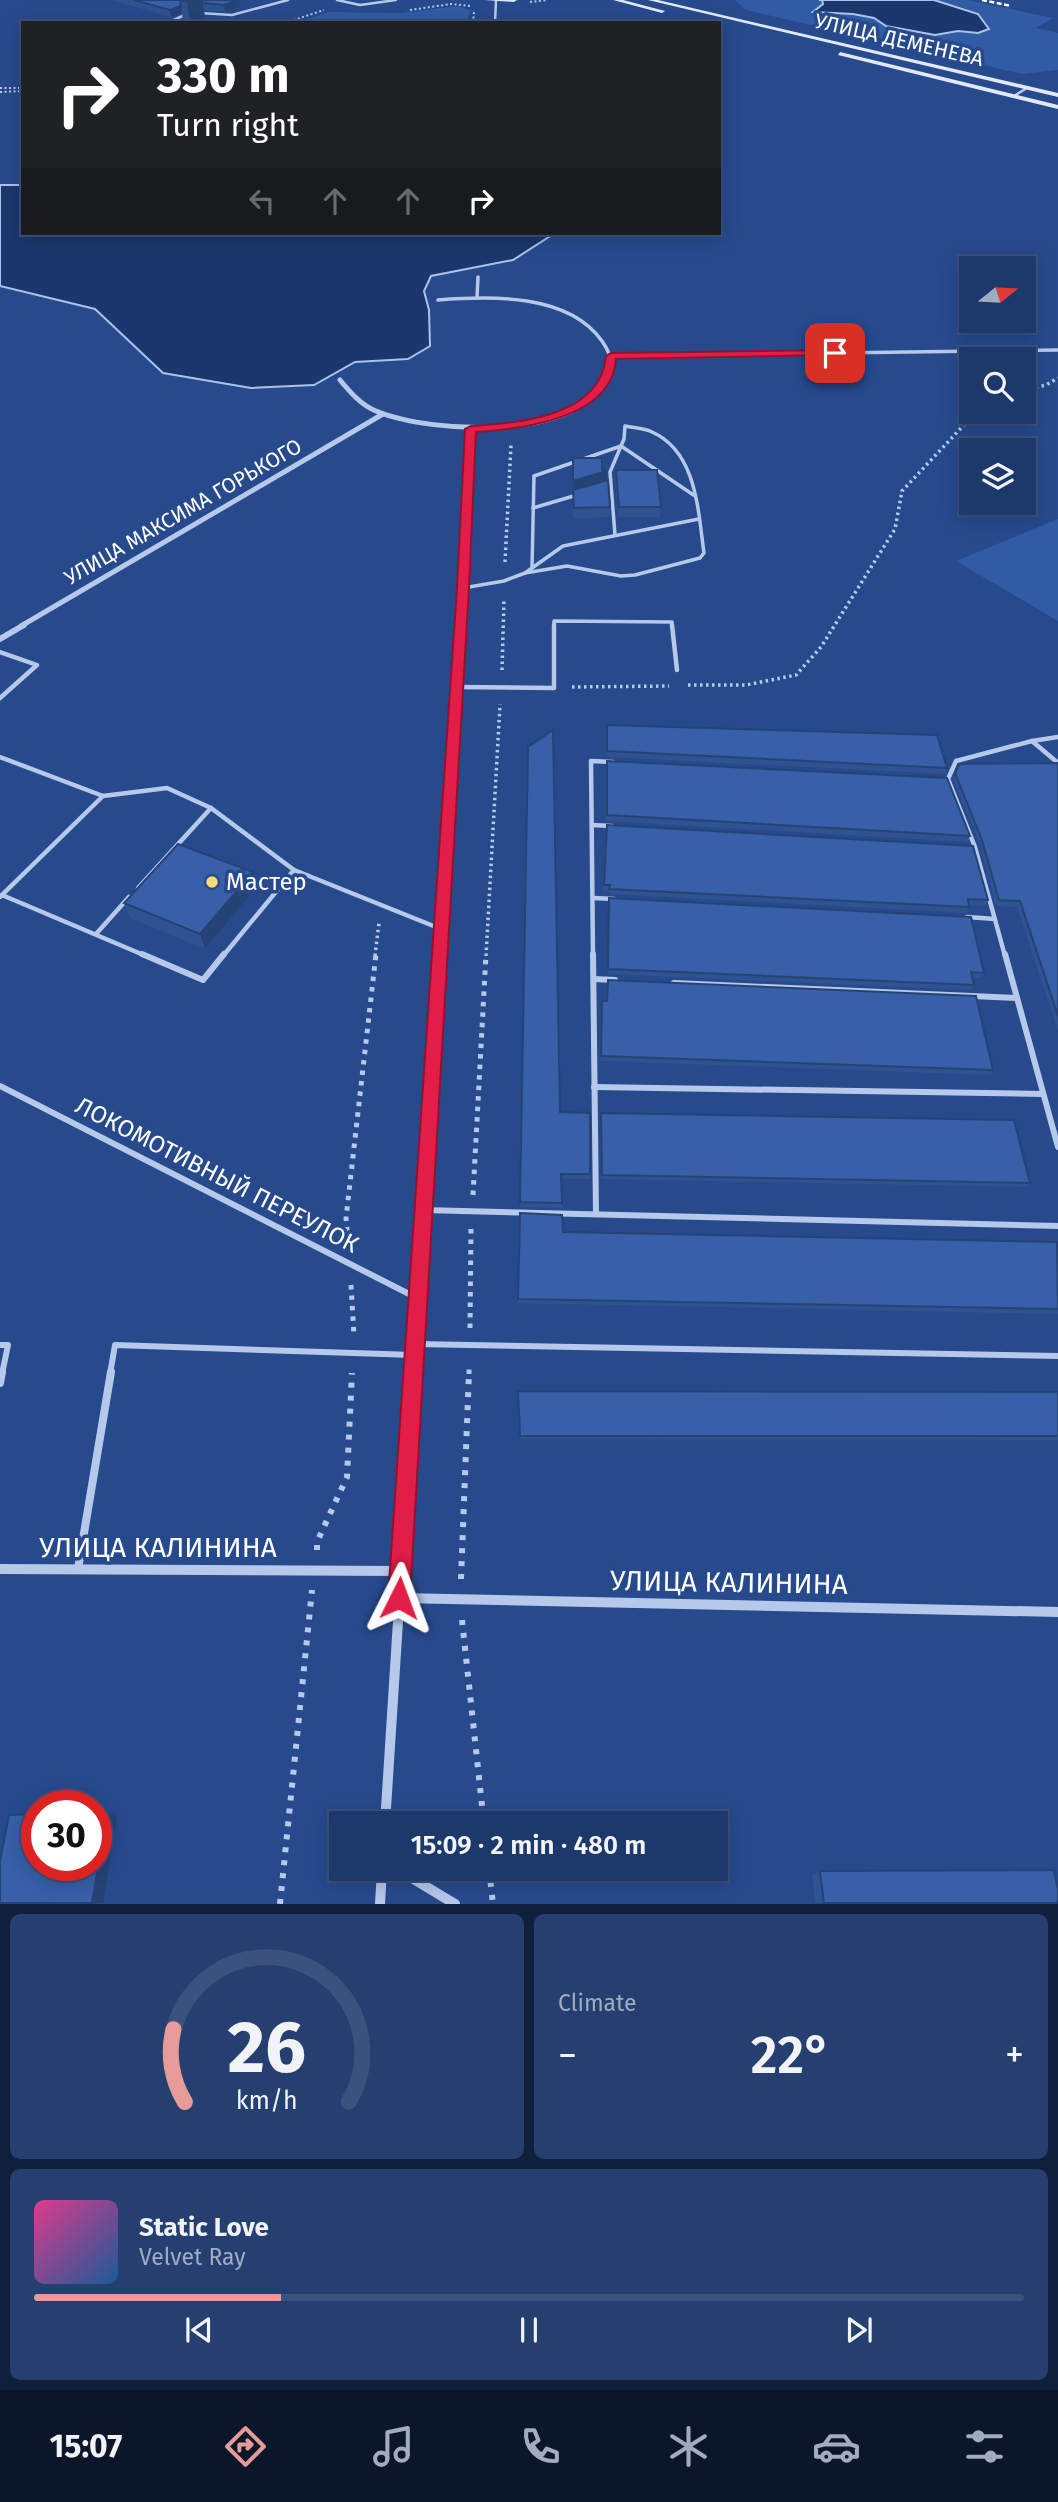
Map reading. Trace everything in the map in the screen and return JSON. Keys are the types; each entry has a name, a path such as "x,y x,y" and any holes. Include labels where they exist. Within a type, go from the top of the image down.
{"main road":[{"path":"487,0 514,0"},
{"path":"615,0 670,13"},
{"name":"УЛИЦА ДЕМЕНЕВА","path":"651,0 1058,95"},
{"name":"УЛИЦА ДЕМЕНЕВА","path":"827,51 1058,107"}],"street":[{"path":"495,21 496,1"},
{"path":"477,298 478,277"},
{"path":"340,380 353,396 383,414 405,422 440,428 471,429 512,427 550,418 579,405 599,390 610,373 611,356 603,339 587,325 564,313 536,304 477,298 438,300"},
{"path":"611,356 1058,349"},
{"name":"УЛИЦА МАКСИМА ГОРЬКОГО","path":"0,639 383,414"},
{"path":"386,1811 471,429"},
{"name":"УЛИЦА КАЛИНИНА","path":"0,1569 401,1571"},
{"name":"УЛИЦА КАЛИНИНА","path":"399,1598 1058,1612"},
{"path":"380,1903 381,1881"},
{"path":"417,1881 455,1903"}],"lane":[{"path":"172,21 191,13 230,16 288,0"},
{"path":"337,0 359,5 396,0"},
{"path":"1014,96 1027,88"},
{"path":"463,588 567,566 621,576 691,563 700,558 704,553 695,496 682,456 655,433 625,426 621,446 610,472 615,535"},
{"path":"621,446 695,496"},
{"path":"532,568 534,476 621,446"},
{"path":"600,489 611,485"},
{"path":"533,508 588,492"},
{"path":"525,573 563,546 699,519"},
{"path":"456,687 554,688 554,621 672,622 677,670"},
{"path":"0,652 37,666 0,698"},
{"path":"1058,737 956,761 948,779 975,847 1058,1147"},
{"path":"1032,741 1058,764"},
{"path":"0,757 103,796 167,788 211,808 294,870 441,929"},
{"path":"596,1214 591,761 619,762"},
{"path":"934,778 948,779"},
{"path":"103,796 1,896 203,980 294,870"},
{"path":"96,934 211,808"},
{"path":"592,825 619,827"},
{"path":"962,846 975,847"},
{"path":"593,898 620,899"},
{"path":"954,916 995,919"},
{"path":"594,979 621,981"},
{"path":"662,982 1017,998"},
{"name":"ЛОКОМОТИВНЫЙ ПЕРЕУЛОК","path":"0,1086 417,1298"},
{"path":"594,1087 1043,1094"},
{"path":"423,1210 1058,1226"},
{"path":"415,1344 1058,1356"},
{"path":"0,1345 8,1345 0,1383"},
{"path":"78,1569 115,1345 414,1355"}],"path":[{"path":"0,90 21,90"},
{"path":"1036,387 1058,378"},
{"path":"554,688 746,685 796,675 821,646 895,530 902,491 966,424"},
{"path":"483,1811 460,1600 470,1346 472,1211 501,687 512,427"},
{"path":"280,1903 317,1542 347,1477 354,1353 346,1218 381,905"},
{"path":"490,1881 493,1903"}],"shaded area":[{"path":"735,0 823,0 823,4 814,11 874,18 886,26 935,35 958,31 978,33 964,8 934,0 968,0 1053,18 1036,28 1058,33 1058,70 1022,74 746,10"},
{"path":"822,0 934,0 978,14 989,29 978,33 958,31 935,35 886,26 874,18 853,14 813,12 823,4"},
{"path":"458,6 470,10 467,21 302,21 328,12 400,13"},
{"path":"0,185 21,185 21,235 552,235 513,260 431,276 424,291 429,310 430,346 408,359 355,362 314,385 251,388 163,373 95,309 0,286"},
{"path":"1058,519 1058,621 956,561"}],"building":[{"path":"134,0 180,0 181,6 170,10"},
{"path":"202,0 239,0 224,5 202,3"},
{"path":"573,458 602,458 602,470 607,471 573,481"},
{"path":"616,470 657,470 661,507 619,507"},
{"path":"608,480 610,507 574,508 573,490"},
{"path":"607,725 937,735 947,768 607,751"},
{"path":"553,730 560,1112 590,1113 590,1174 561,1174 562,1203 520,1202 528,747"},
{"path":"607,761 947,778 970,836 607,815"},
{"path":"1058,763 1058,1016 1020,901 999,900 982,840 955,773 959,764"},
{"path":"607,825 973,846 988,900 968,899 969,907 609,889 610,885 604,885"},
{"path":"178,844 253,872 200,934 124,903"},
{"path":"609,898 971,917 984,973 971,972 974,985 608,969"},
{"path":"608,980 976,996 993,1070 601,1056 602,1001 607,1001"},
{"path":"601,1113 1014,1120 1030,1183 602,1175"},
{"path":"520,1213 562,1215 563,1232 1057,1242 1058,1309 518,1299"},
{"path":"518,1391 1058,1392 1058,1436 520,1436"},
{"path":"9,1815 21,1815 21,1881 96,1881 92,1903 0,1903 0,1861"},
{"path":"1054,1870 1058,1903 824,1903 820,1871"}],"railway":[{"path":"982,0 1011,6"}],"place":[{"name":"Мастер","path":"212,882"}],"route":[{"path":"399,1598 471,429 512,427 550,418 579,405 599,390 610,373 611,356 835,353"}]}
